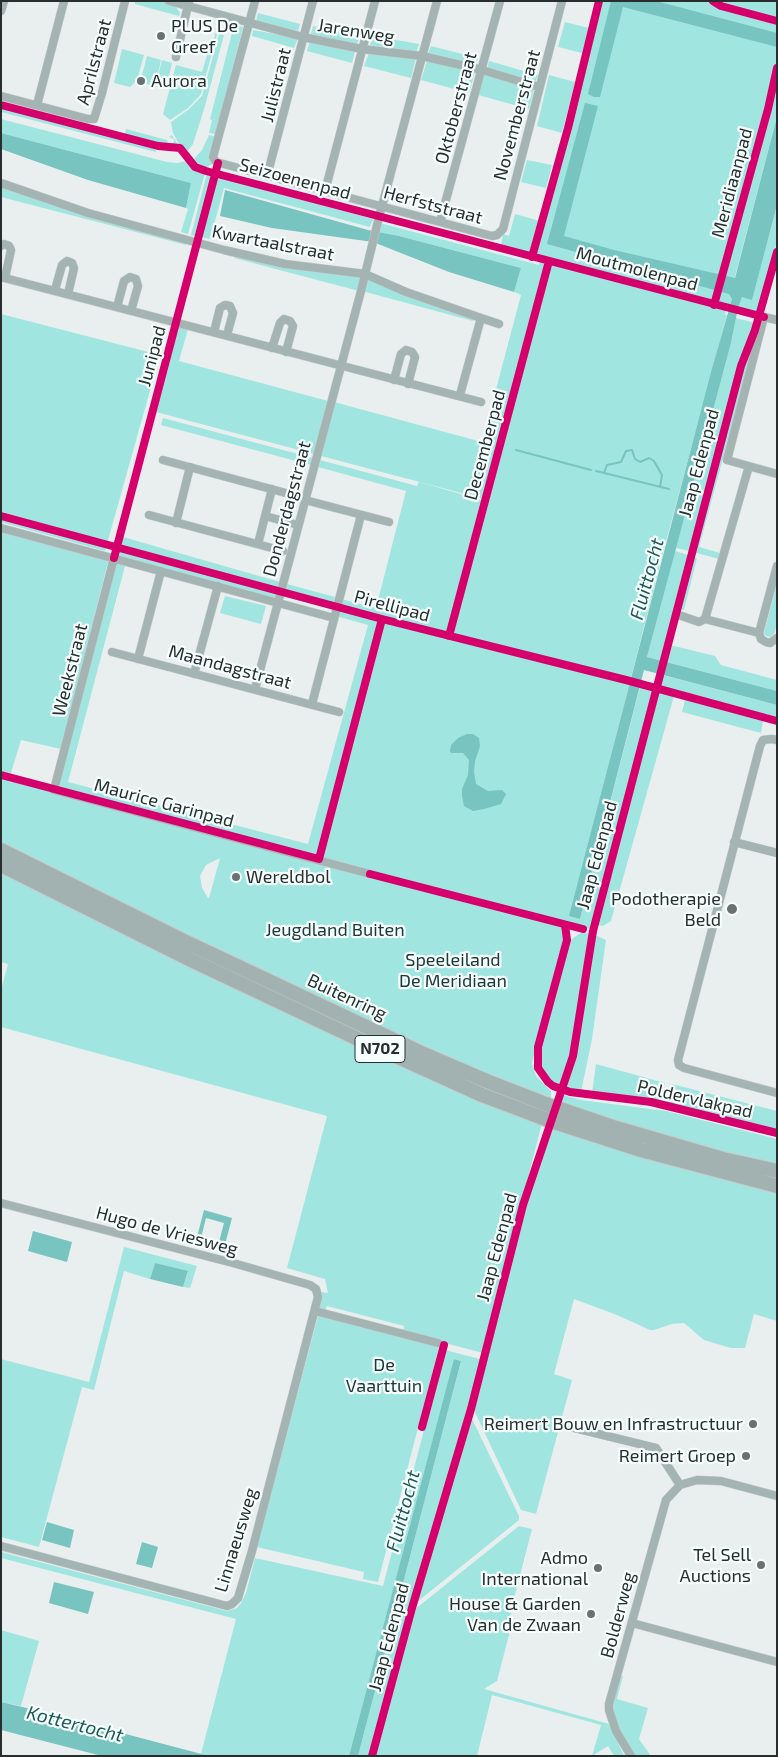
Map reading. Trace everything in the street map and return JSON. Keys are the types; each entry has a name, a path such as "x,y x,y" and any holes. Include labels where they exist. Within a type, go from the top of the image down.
{"highway":[{"name":"Buitenring","path":"1,850 194,946 426,1055 489,1082 613,1127 723,1159 777,1171"},
{"name":"Buitenring","path":"1,865 199,964 358,1039 482,1094 548,1120 640,1150 777,1186"}],"street":[{"path":"1,10 4,1"},
{"path":"1,96 37,105 64,1"},
{"name":"Aprilstraat","path":"37,105 90,120 94,119 125,1"},
{"name":"Jarenweg","path":"169,1 189,4 248,23 303,37 362,48 422,56 482,70 539,87"},
{"path":"248,23 254,1"},
{"name":"Julistraat","path":"267,176 313,1"},
{"path":"325,191 375,1"},
{"name":"Donderdagstraat","path":"255,690 437,1"},
{"name":"Oktoberstraat","path":"440,222 500,1"},
{"name":"Novemberstraat","path":"498,235 503,229 562,1"},
{"path":"176,57 189,4"},
{"name":"Herfststraat","path":"248,23 213,158 216,162 492,236 498,235"},
{"name":"Kwartaalstraat","path":"1,183 88,213 224,250 285,264 365,274 414,295 499,324"},
{"path":"1,246 4,244 9,246 11,250 3,277 481,402"},
{"path":"55,290 62,265 67,261 72,263 74,268 68,294"},
{"path":"117,307 124,281 130,278 136,279 138,286 131,311"},
{"path":"214,332 220,308 225,304 232,309 227,335"},
{"path":"777,320 764,317 727,460 777,474"},
{"path":"460,396 481,318"},
{"path":"272,348 280,323 284,319 290,321 293,326 286,352"},
{"path":"394,380 401,354 406,350 412,352 415,357 408,384"},
{"path":"164,460 297,496"},
{"path":"705,619 749,466"},
{"path":"176,522 190,467"},
{"path":"258,544 272,489"},
{"path":"305,500 389,522"},
{"path":"149,515 283,551"},
{"path":"312,704 361,515"},
{"path":"265,516 298,526"},
{"path":"1,528 334,618"},
{"name":"Weekstraat","path":"54,790 114,558"},
{"path":"777,566 760,633 761,639 766,642 777,638"},
{"path":"138,659 161,571"},
{"path":"194,674 218,586"},
{"path":"676,614 700,622 705,619 760,633"},
{"name":"Maandagstraat","path":"112,652 340,712"},
{"path":"777,740 772,738 764,740 760,746 678,1060 679,1065 684,1068 777,1093"},
{"name":"Maurice Garinpad","path":"54,790 370,874"},
{"path":"734,842 777,853"},
{"name":"Hugo de Vriesweg","path":"1,1203 233,1263 310,1286 316,1290 318,1297"},
{"name":"Linnaeusweg","path":"1,1546 227,1606 232,1604 238,1598 252,1551 318,1297"},
{"path":"314,1311 438,1343"},
{"path":"566,1426 656,1448 680,1485 697,1480 721,1481 777,1496"},
{"name":"Bolderweg","path":"631,1756 616,1731 609,1710 663,1507 669,1494 680,1485"},
{"path":"632,1623 777,1662"}],"green space":[{"path":"135,1 164,1 174,4 180,13 179,16 135,4"},
{"path":"600,1 777,1 777,117 730,295 732,299 730,306 727,306 725,315 727,315 665,545 570,916 580,919 640,687 654,691 592,929 567,924 532,1063 536,1076 551,1091 551,1101 494,1081 228,957 1,844 1,777 91,804 155,820 61,790 59,787 115,563 125,566 68,782 308,844 368,625 336,616 338,610 377,621 378,617 339,606 341,599 376,608 406,491 318,467 320,460 417,486 419,482 485,501 491,476 484,499 321,456 334,402 482,442 521,295 514,292 521,268 378,232 380,223 539,265 540,260 533,258","holes":["220,858 209,898 202,888 200,876 206,865"]},
{"path":"258,13 300,24 298,31 256,22"},
{"path":"565,22 589,28 582,53 558,47"},
{"path":"234,25 243,27 216,134 209,133 212,120 210,119"},
{"path":"313,26 360,36 357,44 311,34"},
{"path":"253,30 298,38 294,48 252,36"},
{"path":"215,33 217,34 212,52"},
{"path":"219,34 224,35 205,106 193,144 187,152 180,146 173,133 171,122 188,110 202,96"},
{"path":"373,36 419,44 416,53 370,45"},
{"path":"310,41 355,51 352,63 307,51"},
{"path":"431,46 478,58 476,66 428,54"},
{"path":"122,49 144,55 137,80 130,87 114,83"},
{"path":"208,52 212,53 201,94 188,108 170,120 163,114 176,65 202,72"},
{"path":"369,53 416,58 411,78 364,66"},
{"path":"147,56 161,60 155,86 140,82"},
{"path":"162,60 172,63 167,86 156,83"},
{"path":"427,61 475,72 469,93 421,80"},
{"path":"489,61 538,75 535,83 487,69"},
{"path":"484,73 534,89 529,109 478,95"},
{"path":"549,75 575,82 562,133 537,126"},
{"path":"1,107 156,147 156,152 1,112"},
{"path":"1,119 167,162 187,161 194,169 205,173 188,234 181,232 188,209 186,208 191,183 1,133"},
{"path":"126,129 167,140 171,144 174,142 174,139 169,137 172,135 178,145 160,144 125,135"},
{"path":"209,135 216,137 211,157 213,163 206,168 197,165 194,159 202,150"},
{"path":"527,160 552,165 546,188 521,182"},
{"path":"207,173 213,176 198,237 191,235"},
{"path":"217,177 373,219 370,227 224,188 210,239 201,237"},
{"path":"1,185 186,243 186,245 1,197"},
{"path":"777,205 777,242 757,314 738,308 742,297 752,299"},
{"path":"515,214 540,221 530,255 501,246 503,234 509,236"},
{"path":"236,256 359,277 361,279 359,291 234,258"},
{"path":"368,278 474,318 473,321 362,291"},
{"path":"1,314 160,355 105,551 1,522"},
{"path":"736,318 755,323 736,377 689,551 676,548 731,343"},
{"path":"178,326 188,329 179,361 328,401 314,454 156,412"},
{"path":"756,336 699,547 720,553 719,559 693,552 741,372"},
{"path":"163,418 313,458 311,465 161,425"},
{"path":"1,531 105,559 108,562 61,749 21,740 10,776 1,773"},
{"path":"123,537 280,582 278,589 120,546"},
{"path":"120,550 277,594 276,600 118,557"},
{"path":"675,551 688,555 662,661 647,657"},
{"path":"691,556 697,558 684,610 679,609"},
{"path":"777,583 777,624 774,634 770,637 764,633"},
{"path":"287,584 335,597 333,604 285,591"},
{"path":"225,596 266,606 261,624 220,613"},
{"path":"670,645 715,656 721,665 777,680 777,691 666,662"},
{"path":"662,675 777,705 777,718 659,687"},
{"path":"659,692 674,696 611,921 603,926 597,925"},
{"path":"685,700 763,721 761,733 682,712"},
{"path":"1,871 542,1123 483,1353 403,1332 404,1326 327,1306 325,1311 318,1308 321,1292 328,1293 325,1279 287,1268 327,1116 1,1027 1,990 8,964 1,962"},
{"path":"582,932 591,934 574,1042 561,1088 542,1073 539,1067 538,1055 569,941"},
{"path":"595,935 606,940 592,1039 581,1092 571,1091 566,1089 579,1039 585,986"},
{"path":"596,1064 665,1083 660,1102 592,1093"},
{"path":"672,1084 777,1111 777,1131 666,1103"},
{"path":"559,1094 581,1100 666,1111 777,1139 777,1169 556,1104"},
{"path":"553,1127 669,1165 777,1192 777,1321 754,1314 745,1348 731,1348 704,1340 684,1323 650,1330 574,1299 554,1374 572,1380 536,1514 521,1510 473,1408 533,1180"},
{"path":"124,1247 197,1266 190,1288 183,1287 188,1272 155,1263 150,1279 124,1271 94,1390 82,1387 39,1547 1,1537 1,1359 89,1382"},
{"name":"De Vaarttuin","path":"322,1315 439,1347 378,1582 363,1579 364,1572 257,1547 318,1316"},
{"path":"445,1350 480,1359 480,1362 399,1646 371,1756 358,1756 461,1361 455,1359 349,1756 209,1756 201,1754 236,1619 1,1558 1,1552 227,1611 237,1608 241,1603 246,1593 255,1558 383,1586"},
{"path":"472,1419 519,1516 519,1520 417,1602 470,1420"},
{"path":"519,1526 532,1529 511,1610 509,1635 497,1681 484,1689 609,1724 624,1756 614,1756 608,1746 592,1756 601,1725 492,1695 477,1756 375,1756 414,1610"},
{"path":"1,1630 39,1641 21,1706 1,1702"},
{"path":"618,1675 623,1676 617,1699 648,1708 639,1739 651,1756 634,1756 618,1731 612,1714 612,1701"}],"water":[{"path":"611,1 656,1 777,33 777,47 623,7 600,97 594,97 588,94"},
{"path":"585,103 598,106 564,236 614,250 735,278 777,117 777,205 752,300 742,297 738,308 731,343 647,657 777,691 777,705 644,670 580,919 569,916 711,372 732,299 729,294 547,244"},
{"path":"1,133 191,183 186,208 88,180 1,149"},
{"path":"225,190 368,230 399,236 521,268 514,292 449,272 373,242 272,228 220,216"},
{"path":"467,734 473,734 479,738 480,746 475,761 476,784 488,791 502,790 506,794 501,804 473,811 464,806 462,796 462,789 468,775 469,760 463,753 451,753 450,751 451,745 458,738"},
{"path":"204,1210 232,1218 224,1248 196,1241","holes":["206,1218 224,1223 219,1242 201,1238"]},
{"path":"33,1231 72,1242 67,1262 28,1251"},
{"path":"155,1263 188,1271 183,1287 150,1279"},
{"path":"454,1359 461,1361 358,1756 349,1756"},
{"path":"47,1522 74,1530 70,1548 42,1540"},
{"path":"142,1542 158,1547 152,1568 136,1564"},
{"path":"54,1582 94,1592 88,1614 49,1603"},
{"name":"Kottertocht","path":"1,1702 209,1756 102,1756 1,1730"}],"waterway":[{"path":"516,450 591,470"},
{"path":"604,473 607,465 621,462 626,451 632,450 635,459 640,462 649,458 654,461 662,475 660,487"},
{"path":"596,471 669,489"}],"cycle path":[{"path":"532,257 568,128 599,1"},
{"path":"713,1 721,6 777,21"},
{"name":"Meridiaanpad","path":"714,305 768,109 777,68"},
{"name":"Seizoenenpad","path":"1,105 158,146 180,148 195,167 206,171 764,317"},
{"name":"Junipad","path":"114,558 218,163"},
{"name":"Jaap Edenpad","path":"372,1756 412,1608 471,1409 523,1205 573,1056 593,931 741,366 755,330 777,252"},
{"name":"Decemberpad","path":"449,636 549,261"},
{"name":"Pirellipad","path":"1,516 382,619 626,680 777,721"},
{"name":"Pirellipad","path":"1,775 319,859 382,619"},
{"path":"370,874 583,929"},
{"name":"Poldervlakpad","path":"565,925 567,940 538,1047 538,1068 548,1082 553,1086 570,1092 651,1102 777,1133"},
{"path":"422,1427 444,1345"}],"place":[{"name":"PLUS De Greef","path":"161,36"},
{"name":"Aurora","path":"141,81"},
{"name":"Wereldbol","path":"236,877"},
{"name":"Podotherapie Beld","path":"732,909"},
{"name":"Reimert Bouw en Infrastructuur","path":"753,1424"},
{"name":"Reimert Groep","path":"746,1456"},
{"name":"Tel Sell Auctions","path":"761,1565"},
{"name":"Admo International","path":"598,1568"},
{"name":"House & Garden Van de Zwaan","path":"591,1614"}],"water label":[{"name":"Fluittocht","path":"647,579"},
{"name":"Fluittocht","path":"403,1511"}],"park label":[{"name":"Jeugdland Buiten","path":"335,930"},
{"name":"Speeleiland De Meridiaan","path":"453,970"}]}
